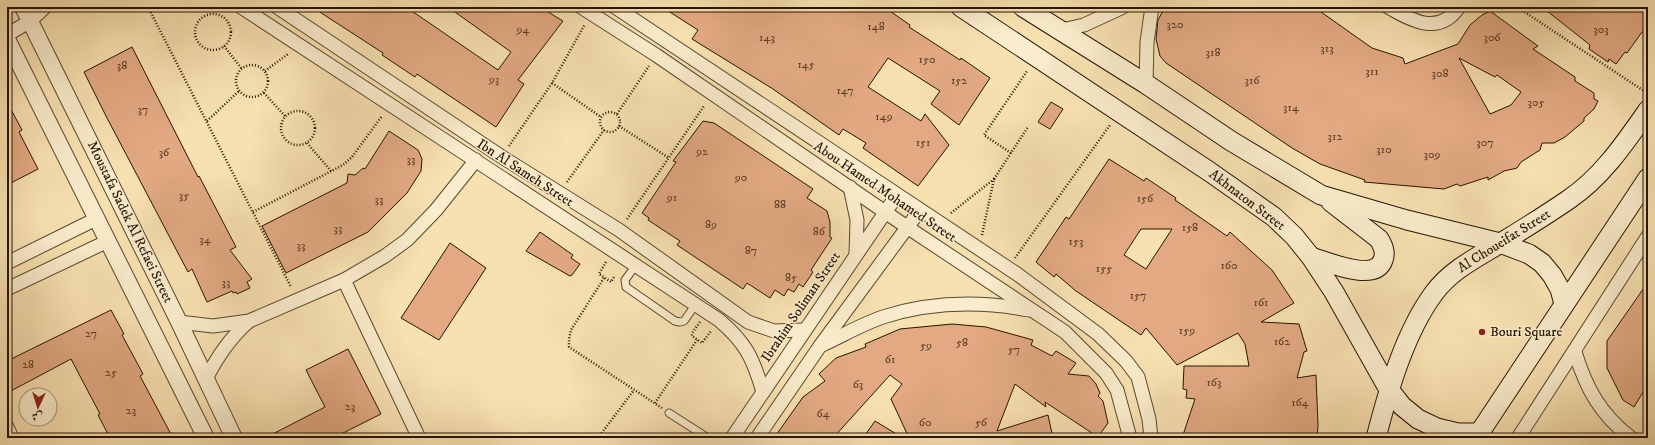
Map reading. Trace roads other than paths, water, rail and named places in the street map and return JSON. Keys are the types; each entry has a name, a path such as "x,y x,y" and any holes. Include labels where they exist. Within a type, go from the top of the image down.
{"main road":[{"name":"Akhnaton Street","path":"961,7 1120,111 1274,217 1294,236 1311,257 1334,292 1388,388 1402,406 1418,419 1437,428 1478,436"},
{"path":"1023,7 1146,84 1231,141 1321,195 1379,239 1384,246 1385,255 1382,263 1376,270 1368,272 1311,257"},
{"name":"Al Choueifat Street","path":"1376,438 1388,388 1421,315 1434,293 1449,276 1466,263 1570,199 1596,177 1619,151 1648,110"},
{"path":"1478,436 1648,178"},
{"path":"1321,195 1407,220 1500,243 1529,254 1542,263 1552,275 1560,289 1564,304"}],"street":[{"path":"7,35 26,14 45,7"},
{"name":"Ibn Al Sameh Street","path":"242,7 719,320 736,334 747,349 763,392"},
{"name":"Ibn Al Sameh Street","path":"277,7 502,157 619,230 748,322 774,331 804,330"},
{"name":"Abou Hamed Mohamed Street","path":"615,7 1008,268 1098,334 1126,361 1138,377 1149,420 1151,438"},
{"path":"1062,30 1084,25 1123,7"},
{"path":"1146,84 1147,42 1152,7"},
{"path":"1388,7 1410,20 1426,24 1442,22 1455,13 1459,7"},
{"name":"Abou Hamed Mohamed Street","path":"588,9 1065,332 1092,357 1106,373 1117,390 1130,438"},
{"name":"Moustafa Sadek Al Refaei Street","path":"26,14 179,322 234,438"},
{"name":"Moustafa Sadek Al Refaei Street","path":"7,39 206,438"},
{"path":"179,322 213,326 249,321 344,280 385,256 407,240 436,210 476,160"},
{"path":"850,187 858,220 856,254"},
{"name":"Ibrahim Soliman Street","path":"732,438 897,195"},
{"path":"757,438 820,346 920,210"},
{"path":"7,263 96,219"},
{"path":"1518,438 1575,352 1648,236"},
{"path":"7,289 108,241"},
{"path":"344,280 420,438"},
{"path":"820,346 882,317 915,308 954,304 985,304 1037,312"},
{"path":"206,379 224,347 249,321"},
{"path":"1575,352 1583,377 1604,414 1631,438"},
{"path":"7,427 12,438"}],"lane":[{"path":"631,262 626,280 626,287 675,320 680,322 684,321 696,304"},
{"path":"669,412 708,438"}],"place":[{"name":"Bouri Square","path":"1482,332"}]}
